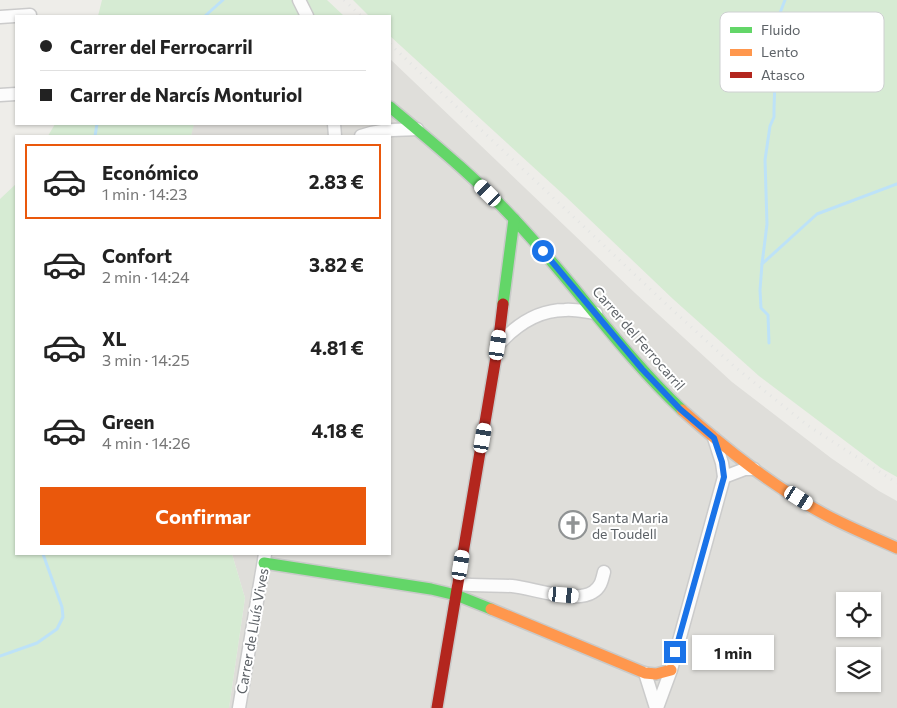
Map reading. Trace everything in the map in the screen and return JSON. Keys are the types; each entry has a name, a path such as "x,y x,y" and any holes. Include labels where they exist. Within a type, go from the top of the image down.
{"street":[{"path":"299,0 306,15"},
{"path":"0,17 15,16"},
{"path":"0,95 15,94"},
{"name":"Carrer del Ferrocarril","path":"391,108 462,167 514,219 642,369 680,409 754,469 844,524 897,548"},
{"path":"364,135 374,131 391,129 416,129"},
{"path":"437,708 498,345 512,249 514,219"},
{"path":"512,249 521,238 533,240"},
{"path":"498,345 510,332 530,319 542,314 565,310 596,313"},
{"path":"657,708 670,670 724,477 722,462 714,438"},
{"path":"724,477 745,469 754,469"},
{"path":"265,558 431,589 457,590 514,586 552,594 576,596 593,593 601,584 604,572"},
{"name":"Carrer de Lluís Vives","path":"239,708 265,558"},
{"path":"457,590 645,673 656,674 670,670"},
{"path":"645,673 657,708"}],"shaded area":[{"path":"391,60 635,293 732,382 831,458 897,501 897,708 229,708 245,598 232,555 391,555 391,135 191,135 194,125 391,125"}],"green space":[{"path":"102,0 327,0 343,15 98,15"},
{"path":"353,0 897,0 897,477 881,468 759,376 673,299 565,196 391,37 391,15 368,15"},
{"path":"54,125 194,125 191,135 49,135"},
{"path":"15,185 15,555 232,555 245,598 229,708 0,708 0,199"}],"waterway":[{"path":"206,15 223,0"},
{"path":"780,12 785,0"},
{"path":"762,264 767,224 765,160 770,126 774,117 775,92"},
{"path":"95,135 97,125"},
{"path":"769,343 768,315 761,308 762,264 817,214 897,184"},
{"path":"0,656 37,643 57,629 63,617 62,607 43,555"}],"railway":[{"path":"344,0 360,15"},
{"path":"391,45 735,367 807,425 897,483"}],"traffic: fast":[{"path":"391,108 459,166 508,213 544,252 640,367 682,410"},
{"path":"503,304 514,219"},
{"path":"264,563 431,589 456,595 491,609"}],"traffic: slow":[{"path":"682,410 715,439 786,491 833,519 897,548"},
{"path":"491,609 645,673 656,674 671,670"}],"traffic: jam":[{"path":"437,708 498,345 503,304"}],"place":[{"name":"Santa Maria de Toudell","path":"573,525"}],"route":[{"path":"543,251 642,369 680,409 714,438 722,462 724,477 714,507 675,652"}]}
